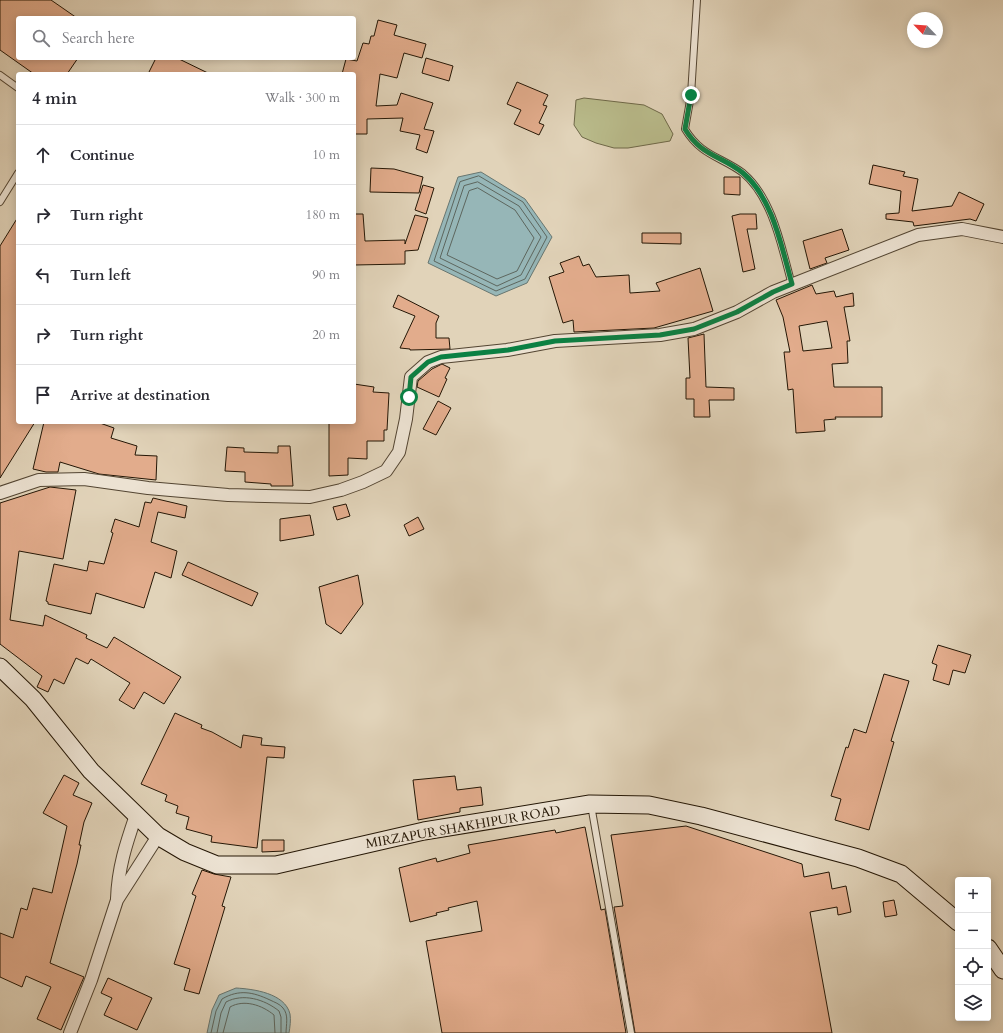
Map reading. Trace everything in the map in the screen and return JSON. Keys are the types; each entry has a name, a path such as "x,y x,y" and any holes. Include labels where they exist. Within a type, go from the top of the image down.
{"main road":[{"name":"MIRZAPUR SHAKHIPUR ROAD","path":"0,667 33,699 91,771 158,836 185,852 217,865 276,865 424,832 590,804 649,805 702,816 858,858 901,874 955,919"},
{"path":"989,949 1003,970"}],"street":[{"path":"0,493 39,480 84,479 148,488 228,495 310,497 341,490 386,471 398,452 406,419 411,377 428,362 441,357 508,350 555,341 660,335 694,329 737,312 773,292 792,284 918,235 962,229 1003,237"},
{"path":"117,900 118,877 123,852 136,815"},
{"path":"70,1033 91,980 117,900 158,836"}],"lane":[{"path":"697,0 691,95 685,129 690,139 711,156 743,173 756,188 772,214 792,284"},
{"path":"0,75 16,87"},
{"path":"0,202 16,176"},
{"path":"590,804 631,1033"}],"green space":[{"path":"584,98 644,105 662,114 673,134 670,141 628,148 614,148 582,137 574,125 576,100"}],"water":[{"path":"481,172 525,199 552,237 527,283 496,296 428,263 458,177"},
{"path":"236,988 259,991 282,1001 290,1014 289,1033 207,1033 212,1010 219,995"}],"building":[{"path":"0,0 51,0 74,16 16,16 16,60 77,60 68,72 31,72 0,50"},
{"path":"378,20 397,25 394,35 426,44 422,58 404,53 397,78 380,74 376,106 397,105 401,93 433,103 424,129 434,131 427,153 416,149 420,135 400,131 403,118 367,119 367,134 356,134 356,72 343,72 346,60 357,61 363,43 369,44 371,36 374,36"},
{"path":"426,58 453,66 449,81 422,73"},
{"path":"155,60 181,60 206,72 149,72"},
{"path":"517,82 548,95 543,105 547,106 539,123 544,125 539,135 514,124 521,110 507,104"},
{"path":"873,165 905,172 903,176 918,179 912,211 952,206 959,192 984,204 976,221 970,219 914,226 913,222 886,219 886,214 899,213 901,191 869,184"},
{"path":"371,168 394,169 423,177 419,193 370,192"},
{"path":"724,177 740,177 740,195 724,194"},
{"path":"423,185 434,188 426,214 415,210"},
{"path":"356,214 363,214 365,241 405,240 405,244 415,215 428,218 418,250 405,251 405,264 356,265"},
{"path":"740,214 756,214 757,229 747,229 755,269 743,272 732,216"},
{"path":"16,220 16,424 34,424 0,478 0,246"},
{"path":"842,229 849,250 825,258 827,263 810,269 803,241"},
{"path":"642,233 681,233 681,244 642,243"},
{"path":"579,256 583,266 589,264 596,277 629,275 630,293 660,291 656,283 700,268 713,311 654,328 574,332 573,320 563,323 549,277 564,272 560,263"},
{"path":"812,285 816,294 834,291 836,297 853,293 854,306 844,307 850,341 847,341 848,363 832,364 834,387 882,387 882,417 835,417 836,419 824,420 825,431 796,433 793,389 788,390 784,352 790,352 783,317 776,300","holes":["827,321 832,348 803,351 799,326"]},
{"path":"398,295 439,316 436,323 436,338 449,338 450,349 410,350 400,348 415,316 393,307"},
{"path":"704,334 706,387 734,388 734,400 709,400 710,417 694,417 694,399 686,399 686,378 690,378 688,338"},
{"path":"442,364 450,368 439,397 417,387 418,381 432,369"},
{"path":"356,384 374,387 373,392 389,393 387,430 384,430 384,441 367,441 367,459 348,458 348,475 329,476 329,424 356,424"},
{"path":"438,401 451,408 436,435 423,429"},
{"path":"44,424 103,424 114,428 111,438 137,446 135,455 157,456 156,480 99,474 60,462 58,472 46,472 33,469"},
{"path":"278,446 290,446 293,486 271,486 271,484 245,482 245,472 225,471 227,447 244,448 244,452 278,453"},
{"path":"50,487 76,490 63,559 19,551 10,620 43,626 45,615 87,635 86,638 107,648 114,637 181,677 164,704 144,692 134,709 119,700 130,683 91,659 88,664 76,658 64,684 54,679 48,692 37,687 42,676 0,644 0,503"},
{"path":"153,498 187,506 185,518 158,512 151,542 177,551 171,578 155,572 144,608 96,593 91,614 48,604 46,601 54,564 87,571 89,561 104,564 113,533 111,532 115,519 139,527 145,502 151,503"},
{"path":"346,504 350,516 337,520 333,507"},
{"path":"310,515 314,535 280,541 280,519"},
{"path":"418,517 424,529 409,536 404,525"},
{"path":"188,562 258,593 252,606 182,575"},
{"path":"358,575 363,604 341,634 326,624 319,587"},
{"path":"938,645 971,655 965,673 953,670 949,685 933,680 937,665 932,663"},
{"path":"884,674 909,681 891,741 894,742 869,830 835,820 841,799 831,796 846,747 848,748 854,729 866,733"},
{"path":"175,713 202,725 201,728 212,732 241,748 243,735 262,738 261,745 285,747 284,758 267,757 257,848 211,842 212,836 186,829 189,817 176,813 178,806 165,801 167,795 141,784"},
{"path":"64,775 79,783 73,795 92,803 84,822 77,864 50,963 84,977 61,1030 37,1019 51,987 26,976 22,987 0,977 0,933 13,938 21,908 27,910 33,888 52,893 67,826 43,813"},
{"path":"455,776 457,790 481,787 483,805 460,808 460,812 418,820 413,780"},
{"path":"686,826 802,864 804,877 829,872 832,889 846,886 851,912 838,915 837,907 810,912 832,1033 635,1033 614,907 623,906 611,835"},
{"path":"585,827 601,910 605,909 626,1033 442,1033 426,941 482,931 477,901 448,908 449,910 436,913 437,915 410,922 399,868 436,858 437,862 470,853 468,845 555,830 556,833"},
{"path":"262,840 284,840 284,851 262,852"},
{"path":"202,870 231,877 222,906 225,907 199,994 184,990 190,969 174,964 196,896 192,894"},
{"path":"894,900 897,915 885,917 883,902"},
{"path":"108,978 152,998 137,1030 104,1015 112,998 101,993"}],"route":[{"path":"409,397 411,377 428,362 441,357 508,350 555,341 579,341 660,335 694,329 737,312 773,292 792,284 772,214 756,188 743,173 711,156 690,139 685,129 691,95"}]}
